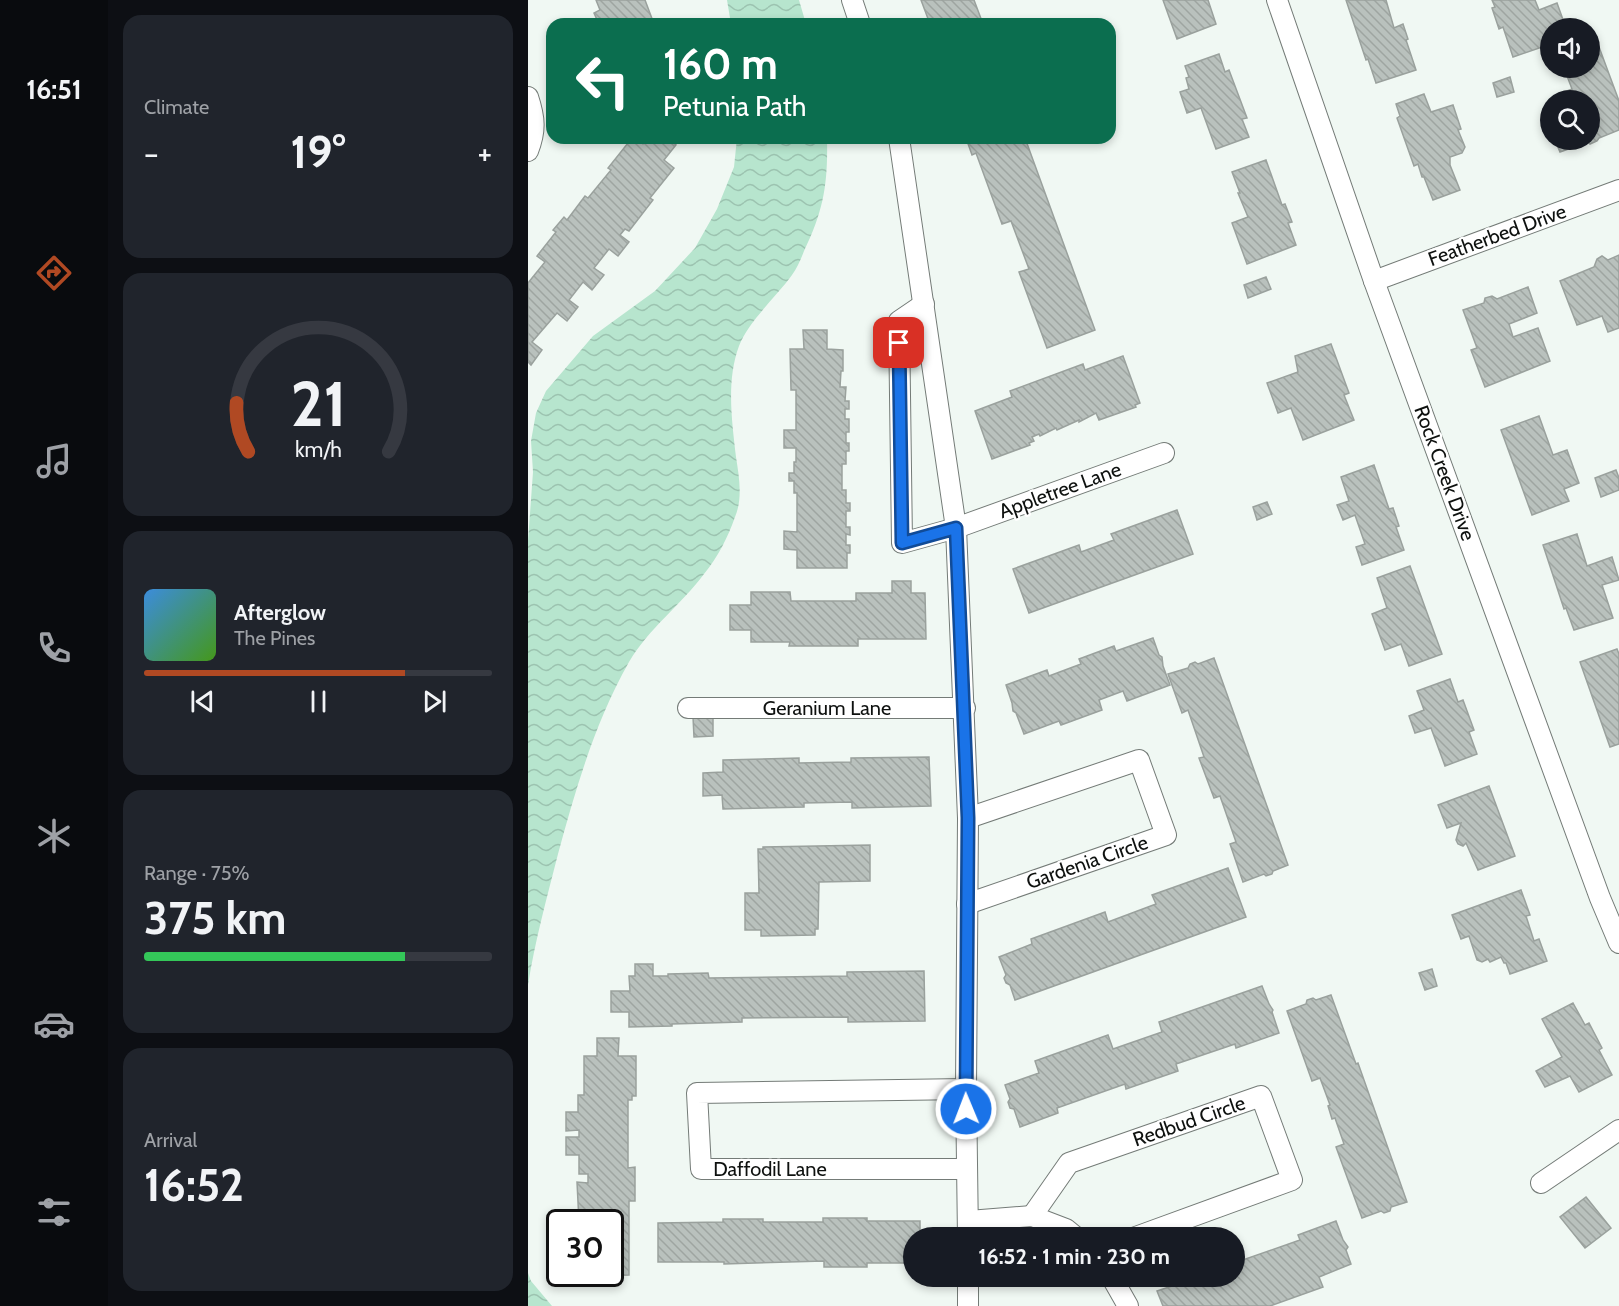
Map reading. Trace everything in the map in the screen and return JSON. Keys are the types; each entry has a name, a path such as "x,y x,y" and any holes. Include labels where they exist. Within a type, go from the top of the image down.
{"street":[{"path":"852,0 859,18"},
{"name":"Rock Creek Drive","path":"1277,0 1374,281 1596,886 1619,942"},
{"path":"528,151 535,133 529,106"},
{"path":"900,144 956,528 968,818 966,1089 968,1227"},
{"name":"Featherbed Drive","path":"1374,281 1619,190"},
{"name":"Appletree Lane","path":"924,304 898,321 902,543 956,528 1164,453"},
{"name":"Geranium Lane","path":"688,708 965,708"},
{"name":"Gardenia Circle","path":"967,904 1166,835 1139,760 968,818"},
{"name":"Daffodil Lane","path":"966,1089 697,1093 701,1169 968,1168"},
{"name":"Redbud Circle","path":"1032,1216 1069,1163 1261,1096 1292,1180 1163,1227"},
{"path":"1541,1183 1619,1130"},
{"path":"978,1227 1032,1216 1059,1227"},
{"path":"968,1287 968,1306"},
{"path":"1117,1287 1128,1306"}],"water":[{"path":"727,0 799,0 804,18 730,18"},
{"path":"736,144 827,144 827,169 823,196 811,236 796,269 743,337 735,359 731,401 740,495 737,510 722,547 709,567 637,650 606,708 579,780 565,829 528,985 528,541 533,472 531,441 536,413 546,391 593,336 655,291 695,248 717,209 734,167"},
{"path":"528,1273 531,1281 552,1306 528,1306"}],"building":[{"path":"596,0 645,0 652,18 596,18 594,13 600,10"},
{"path":"921,0 974,0 981,18 928,18"},
{"path":"1163,0 1208,0 1216,24 1177,39"},
{"path":"1346,0 1386,0 1394,28 1403,24 1416,70 1376,83"},
{"path":"1492,0 1535,0 1539,10 1557,3 1562,18 1540,18 1540,48 1513,57 1503,27 1499,29 1492,8 1495,7"},
{"path":"1600,50 1619,101 1619,130 1600,138 1600,90 1570,90 1572,89 1568,78 1600,78"},
{"path":"1219,54 1225,72 1229,70 1247,118 1242,119 1249,137 1216,149 1201,108 1187,113 1180,92 1189,89 1186,78 1189,77 1185,66"},
{"path":"1510,77 1514,92 1497,97 1493,83"},
{"path":"1424,94 1431,112 1453,105 1461,129 1458,130 1465,147 1462,153 1450,157 1450,165 1460,190 1433,200 1418,164 1414,166 1397,118 1400,116 1396,104"},
{"path":"627,144 676,145 664,160 674,168 650,198 653,200 629,231 625,229 620,235 629,242 618,256 609,249 594,268 604,275 592,290 583,282 569,300 578,307 567,321 557,313 532,342 542,350 531,365 528,362 528,283 545,262 537,256 556,232 553,230 564,217 567,220 585,196 588,198 611,170 608,168"},
{"path":"968,144 1027,144 1095,330 1047,348 1019,272 1029,269 1011,221 1002,224 976,153 972,155"},
{"path":"1266,160 1282,205 1285,204 1292,222 1288,223 1296,245 1247,264 1232,223 1248,217 1232,172"},
{"path":"1619,255 1619,328 1608,332 1602,316 1577,325 1560,281 1594,267 1597,259 1602,256 1608,260"},
{"path":"1266,277 1271,289 1248,298 1244,285"},
{"path":"1528,287 1537,313 1509,324 1513,337 1538,328 1550,361 1485,387 1471,350 1477,348 1463,310 1484,303 1485,298 1492,296 1497,299"},
{"path":"803,330 827,330 827,349 843,350 840,387 846,387 845,401 849,401 849,409 845,409 845,419 849,419 846,443 849,443 849,451 846,451 846,464 842,464 842,490 846,490 846,503 850,503 850,511 846,511 846,527 850,527 850,535 846,534 846,545 850,545 850,553 847,553 847,568 797,568 797,550 784,549 784,531 797,532 797,493 794,493 794,481 789,481 789,473 794,473 796,448 784,448 784,430 796,430 796,390 791,390 790,349 804,349"},
{"path":"1331,344 1349,393 1344,395 1354,420 1303,440 1291,408 1278,413 1267,383 1298,372 1295,356"},
{"path":"1123,356 1140,403 1135,405 1136,407 1099,420 1096,413 1079,422 1079,420 1057,430 1056,428 1040,436 1039,434 1032,437 1034,441 1029,443 1030,445 992,459 975,411 1012,397 1010,391 1083,364 1085,370"},
{"path":"1539,416 1553,455 1567,450 1579,483 1564,489 1569,501 1532,515 1501,430"},
{"path":"1374,465 1389,509 1393,508 1399,526 1396,527 1404,550 1362,565 1356,547 1365,544 1355,515 1343,520 1337,505 1349,501 1341,477"},
{"path":"1616,470 1619,490 1601,497 1595,478"},
{"path":"1267,502 1272,514 1257,520 1253,507"},
{"path":"1177,510 1193,554 1029,613 1013,569 1079,545 1081,552 1114,540 1111,534"},
{"path":"1577,534 1587,566 1612,557 1619,580 1602,585 1613,618 1574,630 1566,608 1564,609 1543,545"},
{"path":"1410,566 1442,654 1409,666 1401,644 1385,650 1372,614 1387,608 1377,578"},
{"path":"892,581 911,581 911,593 925,593 926,639 858,639 858,646 789,646 790,642 751,642 751,630 730,630 730,605 751,605 751,592 790,592 791,601 856,601 856,593 892,593"},
{"path":"1153,638 1159,655 1162,657 1170,685 1127,701 1123,691 1099,700 1102,710 1061,725 1059,721 1024,734 1016,713 1013,711 1006,685 1047,670 1049,676 1081,664 1079,659 1114,646 1116,651"},
{"path":"1617,649 1619,654 1619,744 1610,747 1580,662"},
{"path":"1214,658 1288,865 1273,871 1272,874 1266,876 1264,874 1243,882 1230,844 1236,842 1220,796 1214,798 1199,758 1204,757 1188,710 1182,713 1168,674 1188,668 1195,662 1198,664"},
{"path":"1450,679 1458,702 1463,700 1474,730 1469,732 1477,754 1445,766 1431,728 1415,733 1409,716 1424,710 1417,691"},
{"path":"713,716 713,736 694,737 693,717"},
{"path":"929,757 931,806 852,808 852,802 804,803 804,807 723,809 722,795 703,796 703,773 723,772 723,760 799,758 799,763 851,762 851,758"},
{"path":"1489,786 1515,856 1478,870 1466,843 1463,846 1456,840 1461,823 1447,828 1438,805"},
{"path":"870,845 870,881 819,882 818,929 815,929 815,935 761,936 761,930 745,930 745,893 759,893 758,849 763,849 763,847"},
{"path":"1228,868 1246,917 1015,1000 1010,985 1004,978 1006,975 999,957 1032,944 1031,939 1105,912 1108,922 1156,904 1152,895"},
{"path":"1521,890 1530,915 1526,916 1534,941 1539,939 1547,961 1510,974 1501,957 1490,962 1488,959 1482,962 1477,960 1469,936 1461,939 1452,915"},
{"path":"635,964 653,964 653,976 708,973 709,978 847,976 847,972 924,971 925,1021 848,1022 848,1017 742,1018 742,1022 629,1027 629,1012 611,1012 611,991 630,991 629,976 635,976"},
{"path":"1432,969 1437,986 1425,990 1419,973"},
{"path":"1262,986 1273,1010 1279,1033 1236,1048 1235,1044 1176,1064 1178,1071 1126,1089 1125,1084 1057,1108 1058,1113 1020,1127 1014,1109 1010,1108 1008,1102 1010,1099 1005,1085 1039,1073 1035,1061 1108,1035 1113,1049 1162,1032 1159,1022"},
{"path":"1331,995 1356,1064 1358,1063 1407,1202 1391,1207 1390,1211 1384,1213 1381,1211 1362,1218 1336,1147 1344,1144 1335,1118 1332,1119 1328,1106 1330,1105 1320,1078 1312,1081 1287,1011 1306,1004 1307,1000 1313,998 1316,1000"},
{"path":"1573,1003 1585,1025 1589,1023 1612,1075 1579,1092 1570,1076 1545,1087 1536,1071 1562,1057 1542,1019"},
{"path":"597,1038 619,1038 618,1056 636,1056 636,1096 628,1100 628,1168 635,1167 635,1201 629,1201 629,1275 624,1275 624,1209 578,1209 577,1182 588,1183 588,1174 579,1174 579,1155 566,1155 566,1137 579,1137 579,1130 566,1131 566,1112 578,1112 578,1095 584,1095 584,1056 597,1056"},
{"path":"1586,1197 1611,1228 1585,1248 1560,1217"},
{"path":"823,1218 867,1218 867,1221 920,1221 920,1227 903,1227 903,1263 867,1263 867,1267 824,1267 824,1261 724,1264 724,1262 658,1262 658,1223 723,1222 723,1219 823,1222"},
{"path":"1336,1221 1348,1247 1346,1250 1351,1264 1319,1277 1323,1287 1270,1306 1163,1306 1157,1291 1169,1287 1245,1287 1245,1259 1300,1240 1298,1235"}],"route":[{"path":"899,343 902,543 956,528 968,818 966,1109"}]}
